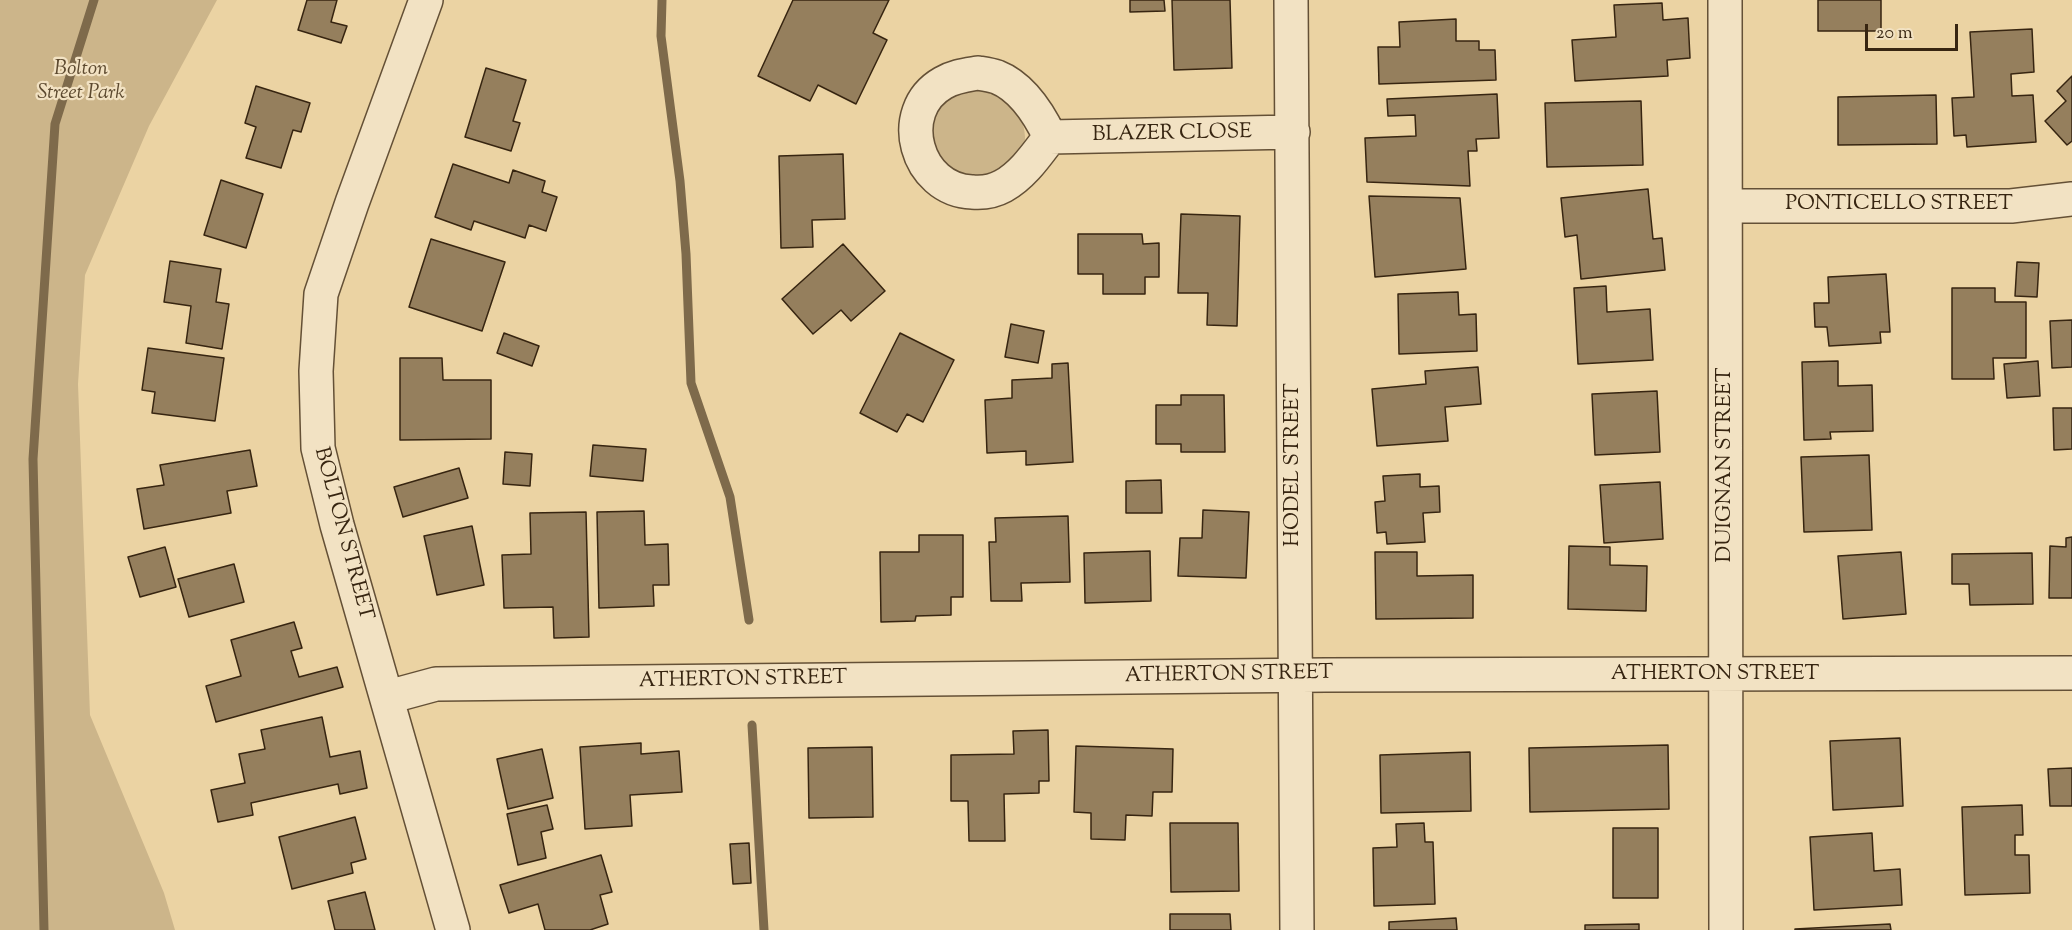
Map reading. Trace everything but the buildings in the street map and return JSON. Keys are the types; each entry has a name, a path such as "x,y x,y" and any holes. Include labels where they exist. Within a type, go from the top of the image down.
{"street":[{"name":"BOLTON STREET","path":"426,0 321,294 316,370 318,448 337,525 453,930"},
{"name":"HODEL STREET","path":"1291,0 1296,930"},
{"name":"DUIGNAN STREET","path":"1725,0 1726,930"},
{"name":"BLAZER CLOSE","path":"1050,137 1293,132"},
{"name":"PONTICELLO STREET","path":"1726,206 2011,206 2072,199"},
{"name":"ATHERTON STREET","path":"388,697 436,684 1294,675 2072,673"}],"green space":[{"name":"Bolton Street Park","path":"0,0 217,0 149,126 85,275 78,384 90,715 164,893 175,930 0,930"},
{"path":"981,88 998,94 1012,105 1021,119 1025,137 1021,157 983,184 941,167 931,139 932,125 940,108 962,93"}],"waterway":[{"path":"44,930 33,459 55,124 94,0"},
{"path":"662,0 661,36 680,181 686,254 691,383 730,497 749,620"},
{"path":"752,725 764,930"}]}
